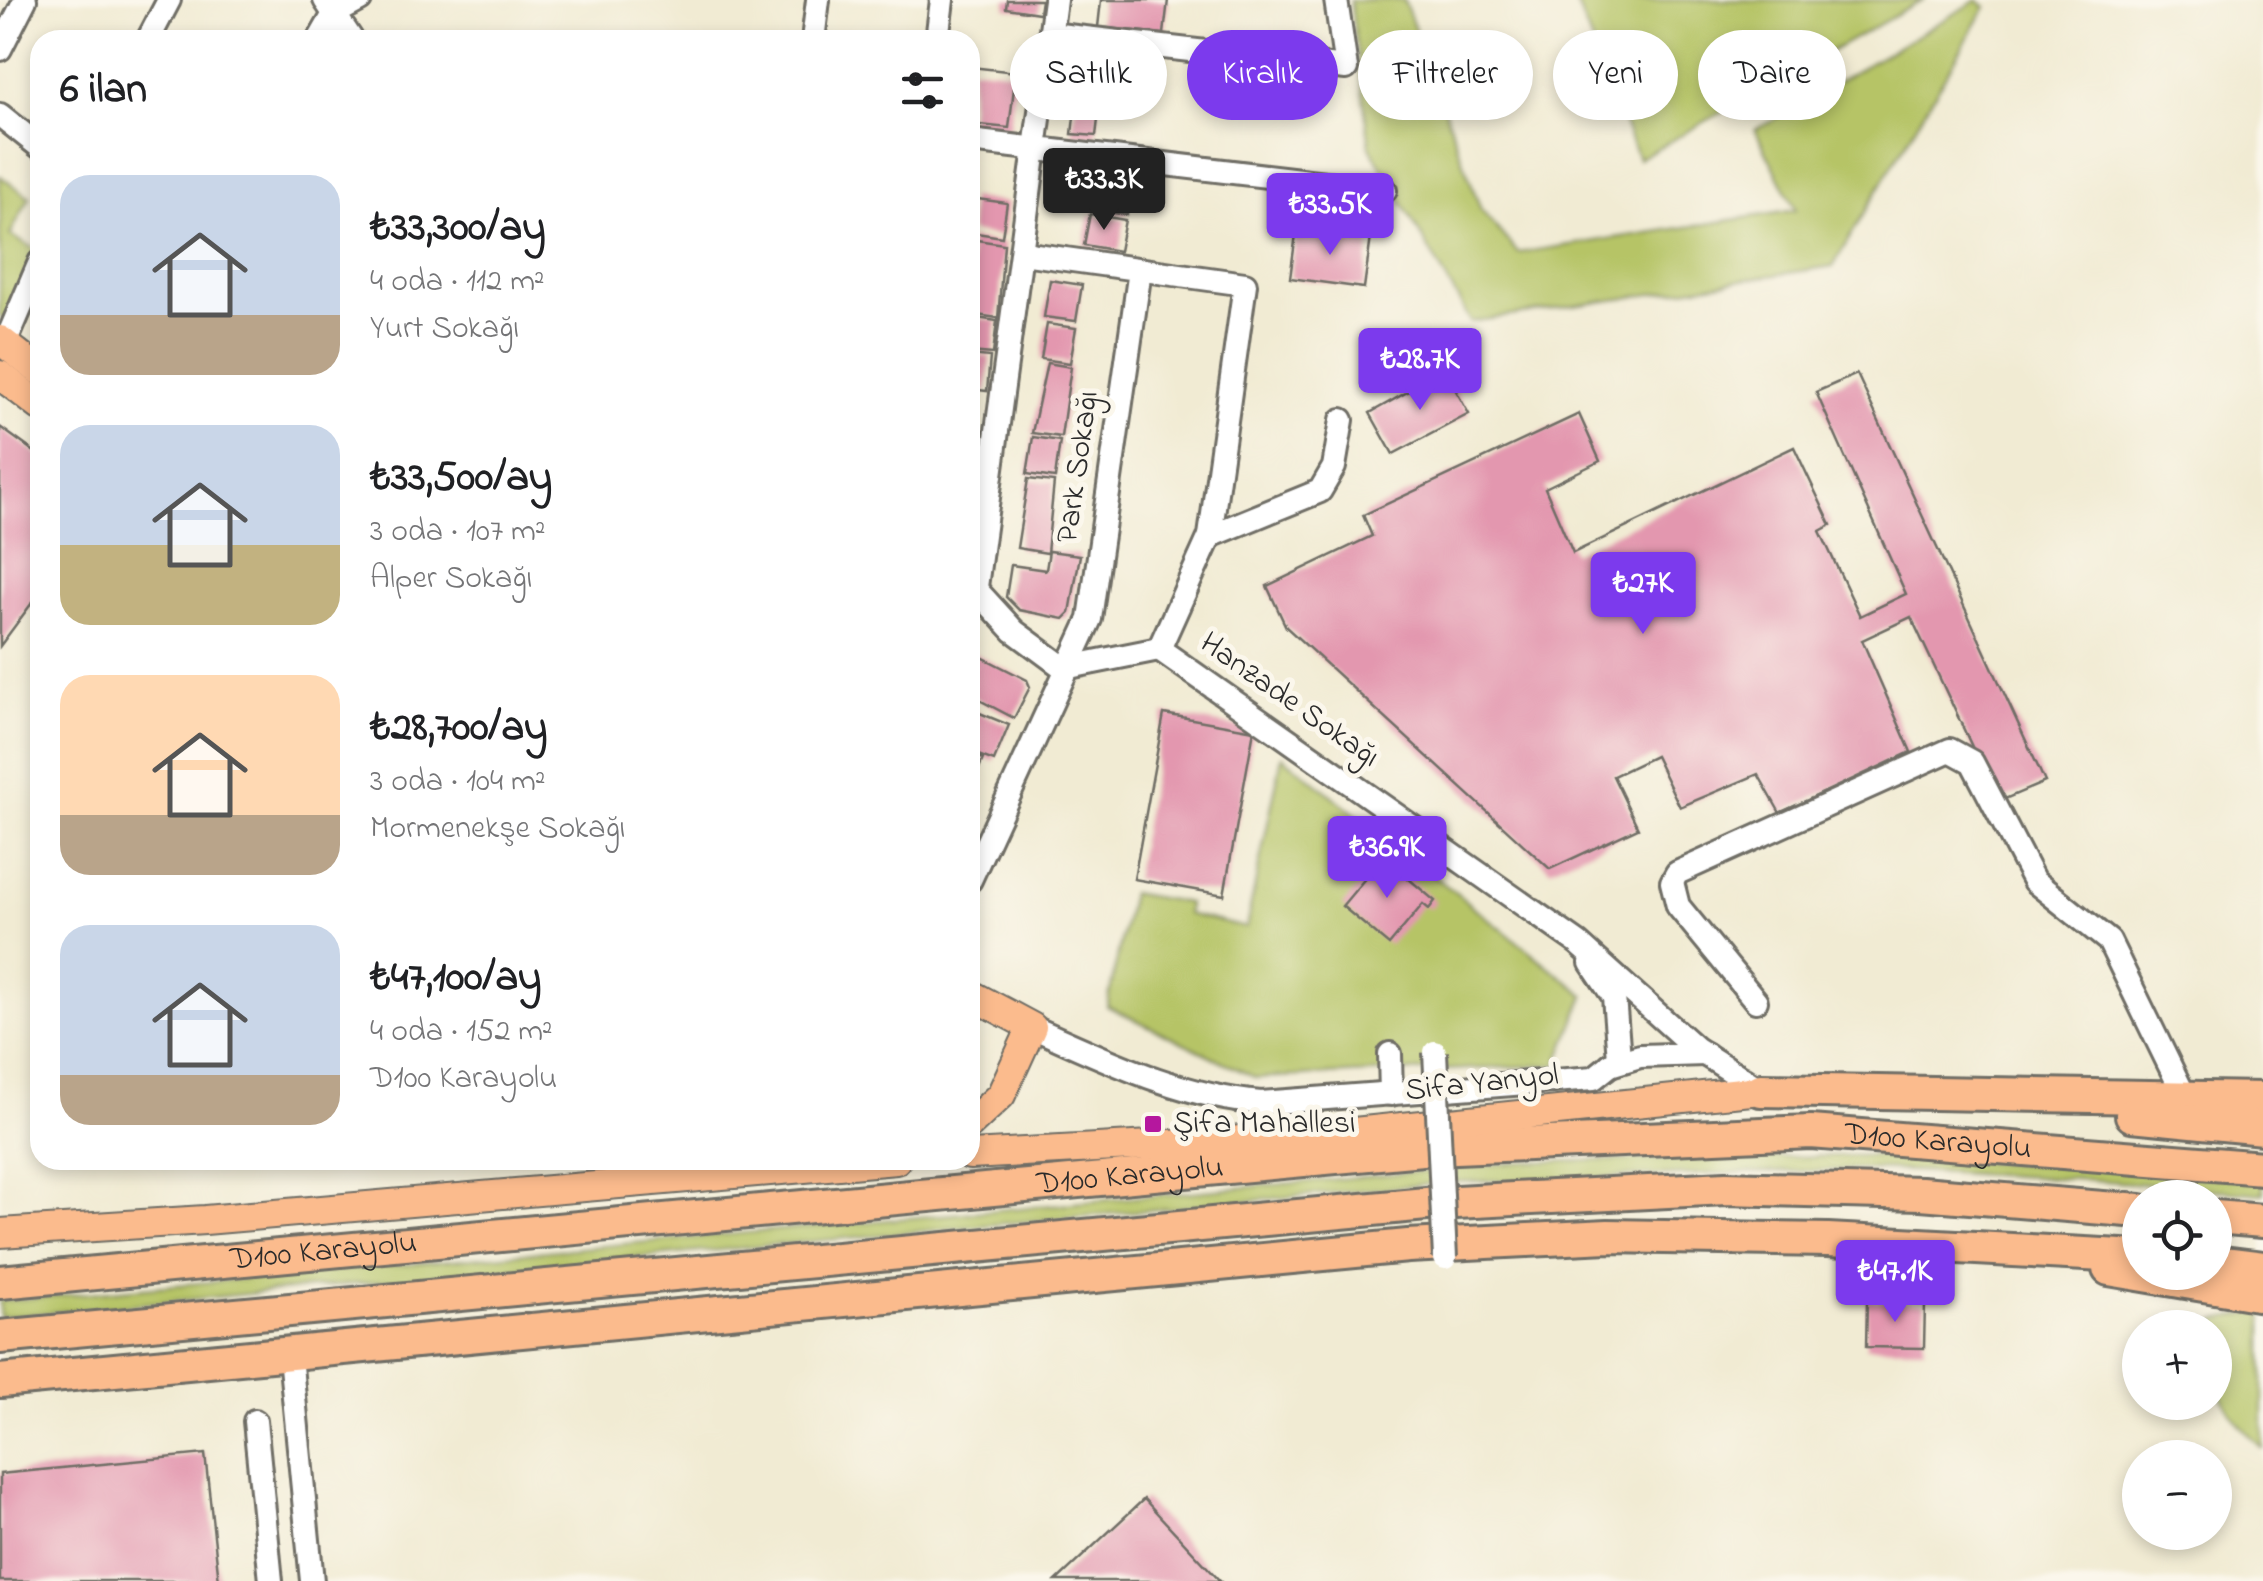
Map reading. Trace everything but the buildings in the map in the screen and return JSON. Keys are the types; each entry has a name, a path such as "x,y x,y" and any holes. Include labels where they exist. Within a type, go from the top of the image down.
{"highway":[{"path":"1761,1090 1929,1092 2182,1108 2263,1099"},
{"path":"2182,1108 2263,1128"},
{"name":"D100 Karayolu","path":"0,1282 1453,1147 1812,1132 2263,1168"},
{"name":"D100 Karayolu","path":"0,1337 1437,1203 1726,1188 1922,1194 2122,1210"},
{"path":"2232,1219 2263,1222"},
{"path":"0,1381 1608,1236 2122,1256"},
{"path":"2006,1249 2203,1288 2263,1294"},
{"path":"2232,1264 2263,1268"}],"main road":[{"path":"2,342 30,363"},
{"path":"0,374 30,398"},
{"path":"980,999 1032,1027 1001,1095 980,1115"},
{"name":"Sifa Yanyol","path":"980,1154 1316,1136 1761,1090"},
{"path":"0,1233 206,1220 686,1170"}],"street":[{"path":"0,49 25,0"},
{"path":"154,30 170,0"},
{"path":"345,30 330,7 360,0"},
{"path":"814,0 814,30"},
{"path":"938,30 942,0"},
{"path":"1050,30 1054,0"},
{"path":"1167,47 1346,68 1336,0"},
{"path":"0,115 30,139"},
{"path":"980,536 1039,120"},
{"path":"980,142 1385,190"},
{"path":"980,598 1014,632 1064,668 1159,649 1210,536 1245,284 1022,253"},
{"name":"Park Sokağı","path":"980,857 1064,668 1090,619 1140,270"},
{"path":"2,342 30,283"},
{"path":"1210,536 1320,491 1334,466 1342,420"},
{"name":"Hanzade Sokağı","path":"1159,649 1578,943 1706,1054 1761,1090"},
{"path":"1756,1001 1678,906 1672,882 1677,873 1950,750 1972,762 2034,881 2109,941 2182,1108"},
{"path":"1032,1027 1170,1086 1232,1101 1391,1094 1594,1078 1619,1058 1614,998 1578,943"},
{"path":"1435,1052 1445,1258"},
{"path":"1390,1054 1391,1094"},
{"path":"1610,1065 1640,1056 1706,1054"},
{"path":"290,1356 312,1581"},
{"path":"255,1421 271,1581"}],"green space":[{"path":"1350,0 1404,0 1415,30 1358,30 1358,59"},
{"path":"1575,0 1923,0 1846,43 1846,30 1698,30 1698,120 1708,120 1638,159 1623,120 1678,120 1678,30 1587,30"},
{"path":"1978,0 1986,7 1833,266 1471,322 1370,147 1366,120 1448,120 1481,210 1518,253 1796,210 1755,130 1772,120 1846,120 1846,77"},
{"path":"0,176 30,197 10,235 30,246 30,272 6,321 0,316"},
{"path":"1282,756 1585,995 1557,1065 1256,1078 1107,1006 1131,893 1188,903 1187,914 1246,928"},
{"path":"1885,1155 2263,1179 2263,1194 2232,1191 2232,1180 2122,1182 1873,1169 1451,1182 0,1317 0,1301 1522,1162"},
{"path":"2263,1311 2263,1449 2232,1414 2232,1317"}],"place":[{"name":"Şifa Mahallesi","path":"1153,1124"}]}
